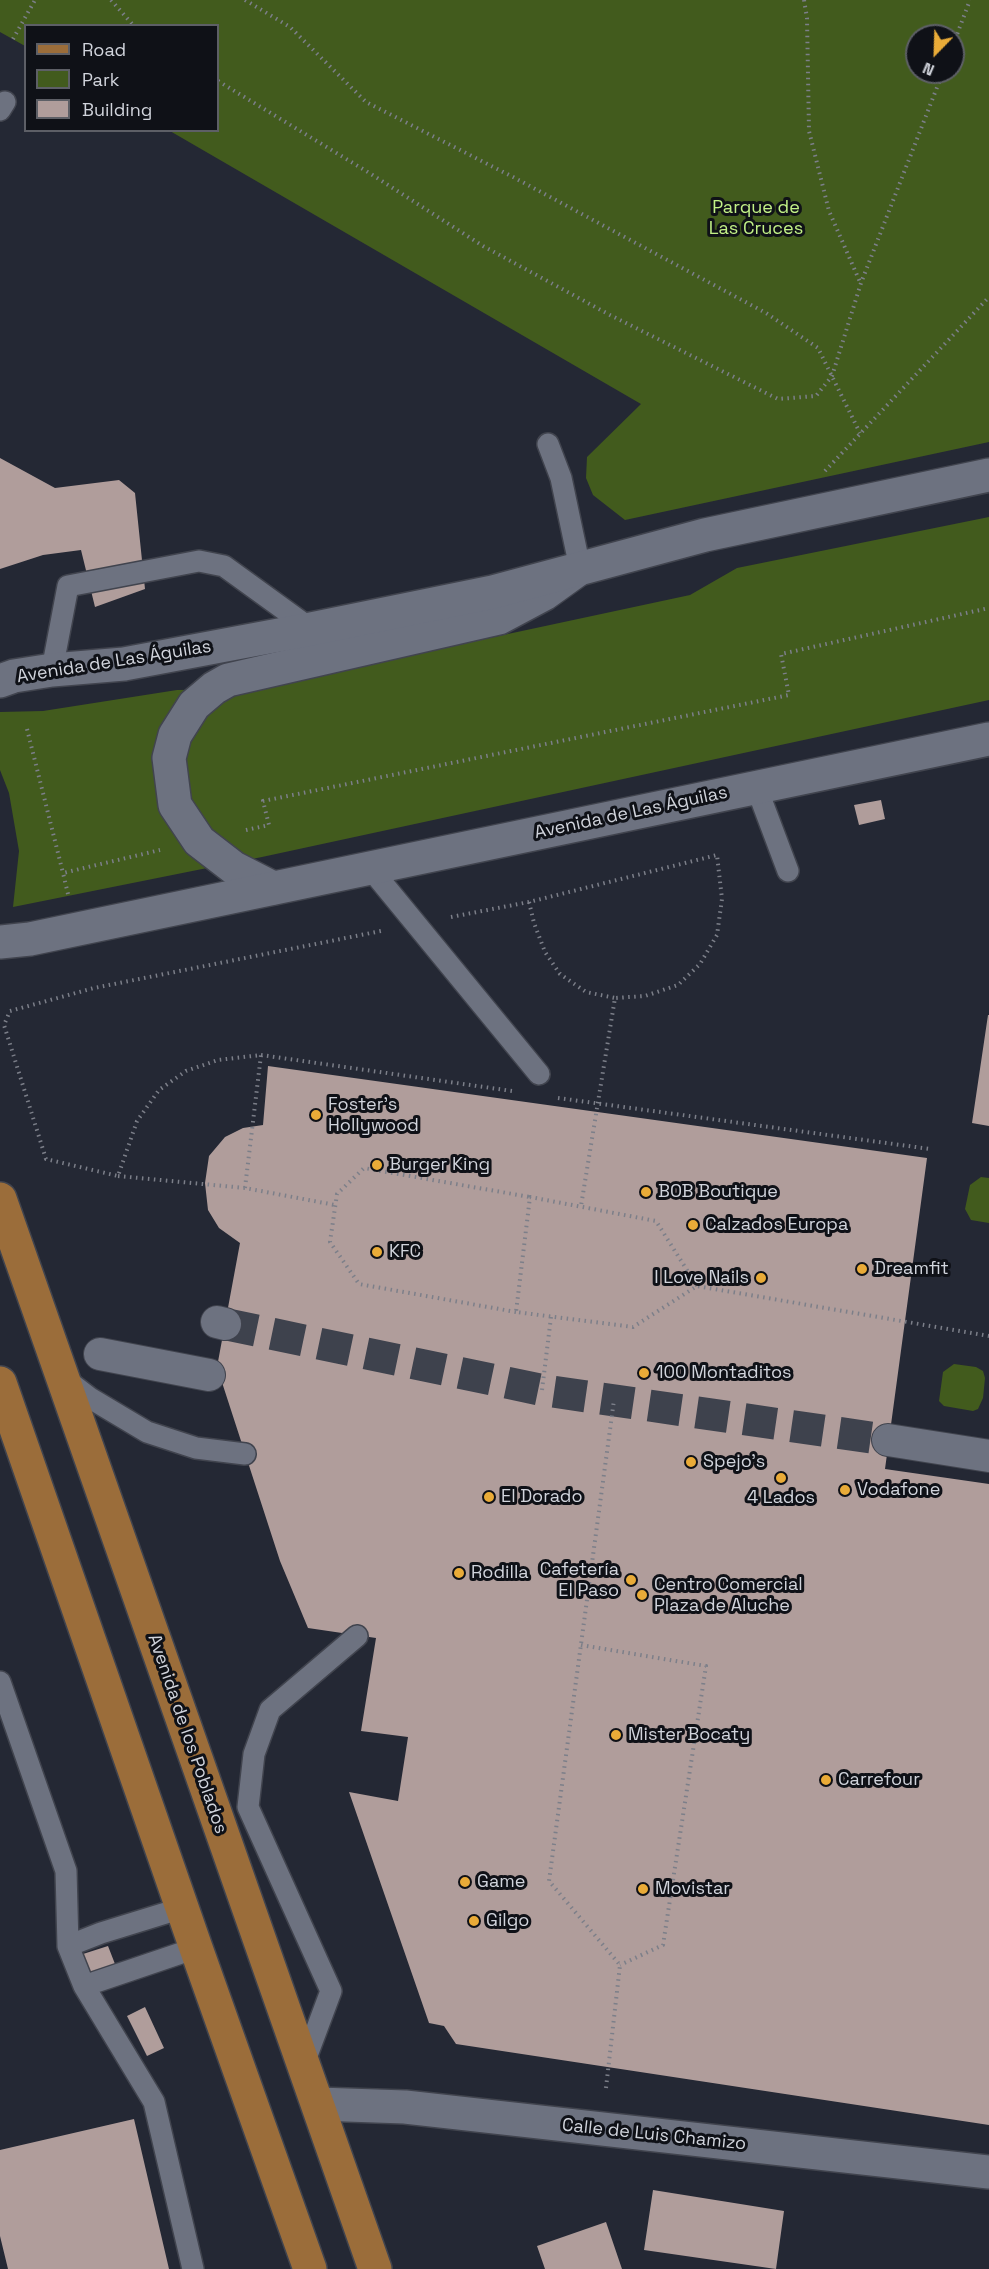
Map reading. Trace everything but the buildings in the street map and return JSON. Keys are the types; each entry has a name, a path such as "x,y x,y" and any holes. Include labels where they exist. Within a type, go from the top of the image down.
{"main road":[{"name":"Avenida de los Poblados","path":"0,1198 375,2269"},
{"path":"0,1383 310,2269"}],"street":[{"name":"Avenida de Las Águilas","path":"0,681 14,676 52,670 124,664 493,592 705,534 989,475"},
{"name":"Avenida de Las Águilas","path":"273,888 234,867 199,840 176,805 169,758 175,735 194,705 214,688 228,680 499,618 544,594 580,568"},
{"name":"Avenida de Las Águilas","path":"0,942 30,939 989,739"},
{"path":"100,1354 209,1375"},
{"path":"888,1440 989,1456"},
{"name":"Calle de Luis Chamizo","path":"318,2104 405,2107 989,2172"}],"lane":[{"path":"548,444 561,478 580,568"},
{"path":"52,670 68,585 199,561 224,566 311,629"},
{"path":"756,786 788,871"},
{"path":"370,868 539,1074"},
{"path":"63,1377 90,1398 147,1432 196,1448 245,1454"},
{"path":"303,2066 331,1991 248,1807 254,1754 270,1710 357,1636"},
{"path":"0,1682 66,1871 68,1946 84,1986 154,2102 193,2269"},
{"path":"68,1946 101,1933 182,1908"},
{"path":"84,1986 196,1948"}],"path":[{"path":"13,39 35,0"},
{"path":"111,0 132,24"},
{"path":"245,0 290,27 366,102 513,177 766,313 818,348 861,433"},
{"path":"804,0 807,18 809,131 829,211 861,283"},
{"path":"961,24 970,0"},
{"path":"219,82 371,174 483,246 610,315 777,399 816,396 832,376 861,283 938,84"},
{"path":"823,473 989,297"},
{"path":"63,873 269,825 263,801 789,695 782,654 989,608"},
{"path":"27,729 69,901"},
{"path":"335,1205 245,1188 118,1176 46,1159 4,1025 10,1011 94,988 530,902 717,855 722,899 717,935 700,964 678,985 645,996 615,998 586,992 560,974 545,952 534,923 530,902"},
{"path":"581,1206 615,998"},
{"path":"118,1176 137,1121 159,1090 186,1071 218,1060 261,1055 517,1092"},
{"path":"245,1188 261,1055"},
{"path":"552,1097 930,1149"},
{"path":"697,1286 656,1221 364,1168 337,1194 330,1242 359,1284 516,1312 633,1327 697,1286 989,1336"},
{"path":"516,1312 530,1197"},
{"path":"542,1389 551,1317"},
{"path":"606,2088 620,1965 549,1881 614,1400"},
{"path":"581,1645 706,1666 663,1945 620,1965"}],"green space":[{"name":"Parque de Las Cruces","path":"0,0 989,0 989,442 625,520 593,495 586,478 587,457 641,404 172,132 219,132 219,24 24,24 24,45 0,32"},
{"path":"989,517 989,700 262,857 13,907 19,851 9,793 0,770 0,712 43,711 177,690 251,689 690,595 737,568"},
{"path":"981,1177 989,1178 989,1223 971,1220 965,1209 970,1185"},
{"path":"954,1364 976,1367 983,1371 985,1378 983,1398 978,1409 973,1411 944,1406 939,1401 943,1372"}],"tunnel":[{"path":"225,1324 542,1390 888,1440"}],"place":[{"name":"Foster's Hollywood","path":"316,1115"},
{"name":"Burger King","path":"377,1165"},
{"name":"BOB Boutique","path":"646,1192"},
{"name":"Calzados Europa","path":"693,1225"},
{"name":"KFC","path":"377,1252"},
{"name":"Dreamfit","path":"862,1269"},
{"name":"I Love Nails","path":"761,1278"},
{"name":"100 Montaditos","path":"644,1373"},
{"name":"Spejo's","path":"691,1462"},
{"name":"4 Lados","path":"781,1478"},
{"name":"Vodafone","path":"845,1490"},
{"name":"El Dorado","path":"489,1497"},
{"name":"Rodilla","path":"459,1573"},
{"name":"Cafetería El Paso","path":"631,1580"},
{"name":"Centro Comercial Plaza de Aluche","path":"642,1595"},
{"name":"Mister Bocaty","path":"616,1735"},
{"name":"Carrefour","path":"826,1780"},
{"name":"Game","path":"465,1882"},
{"name":"Movistar","path":"643,1889"},
{"name":"Gilgo","path":"474,1921"}]}
